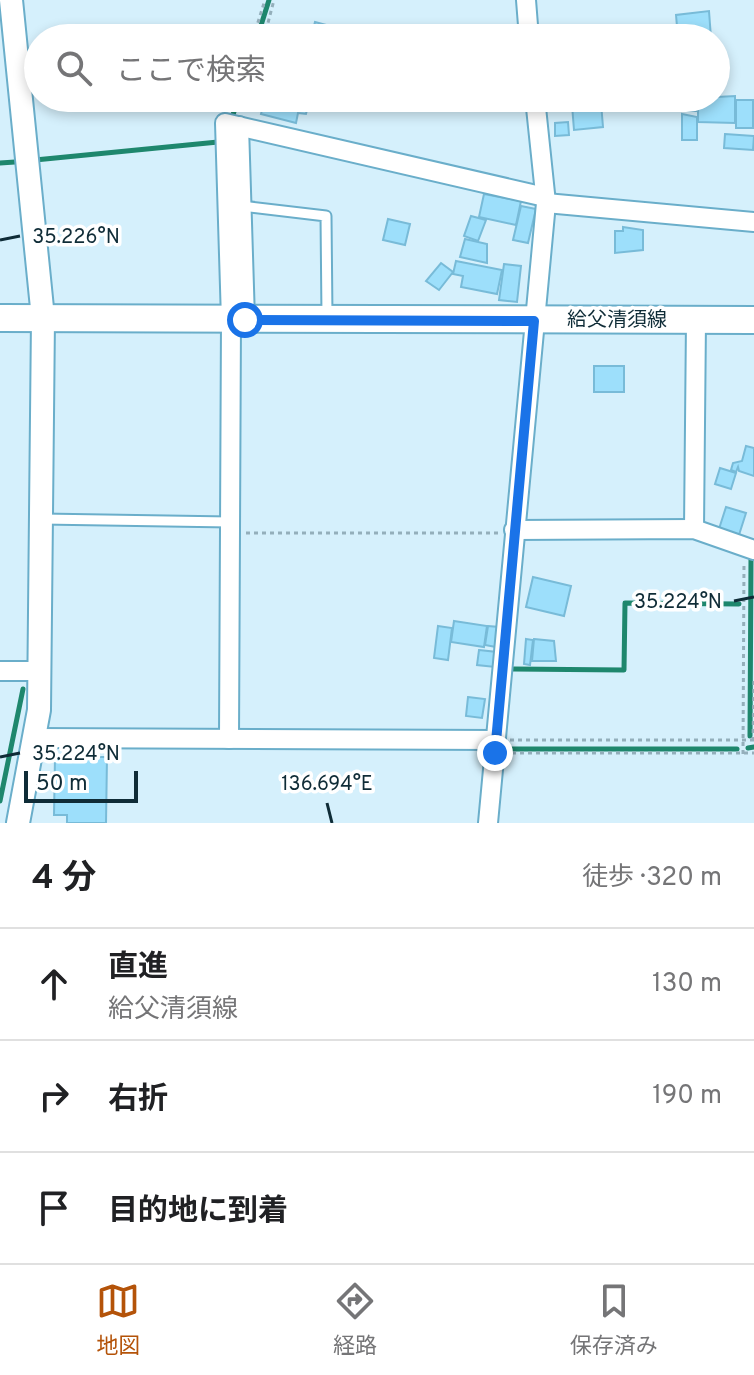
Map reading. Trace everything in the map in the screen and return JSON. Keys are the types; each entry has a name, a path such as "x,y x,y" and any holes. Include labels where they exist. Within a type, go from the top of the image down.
{"main road":[{"name":"給父清須線","path":"0,318 754,320"}],"street":[{"path":"526,0 528,24"},
{"path":"8,11 43,318 39,677 35,738 18,823"},
{"path":"488,823 546,200 537,112"},
{"path":"238,320 225,123 546,200 754,222"},
{"path":"229,739 242,206 239,126"},
{"path":"694,529 696,320"},
{"path":"514,532 694,529 749,548"},
{"path":"0,671 39,677"},
{"path":"0,682 39,677"},
{"path":"35,738 496,740"}],"lane":[{"path":"242,206 326,216 327,320"},
{"path":"41,519 236,527"}],"path":[{"path":"257,24 265,0"},
{"path":"268,24 274,0"},
{"path":"236,527 514,532"},
{"path":"743,754 749,548"},
{"path":"496,740 754,740 754,681"}],"building":[{"path":"709,11 710,24 677,24 676,15"},
{"path":"730,96 735,96 735,123 698,122 698,112 730,112"},
{"path":"736,100 753,100 753,128 736,128"},
{"path":"306,112 298,113 296,123 261,114"},
{"path":"573,112 602,112 603,127 574,130"},
{"path":"682,114 697,117 697,140 682,140"},
{"path":"568,122 569,135 555,136 555,123"},
{"path":"725,134 754,136 753,150 724,148"},
{"path":"484,194 521,201 516,225 479,217"},
{"path":"521,206 536,209 528,243 513,240"},
{"path":"471,216 486,220 478,241 464,236"},
{"path":"388,219 410,224 405,245 383,240"},
{"path":"623,227 643,230 643,250 615,253 615,231 623,231"},
{"path":"465,239 487,244 487,263 460,257"},
{"path":"456,261 502,270 497,294 461,287 463,276 453,274"},
{"path":"441,263 453,272 439,290 426,281"},
{"path":"504,264 521,266 517,302 499,300"},
{"path":"594,366 624,366 624,392 594,392"},
{"path":"746,446 754,448 754,476 739,471 738,467 736,472 731,470 733,463 742,461"},
{"path":"720,468 736,473 731,489 715,484"},
{"path":"726,507 746,513 738,538 718,532"},
{"path":"533,577 571,586 564,616 526,607"},
{"path":"454,621 487,626 484,647 451,642"},
{"path":"438,626 452,628 448,660 434,658"},
{"path":"488,626 499,627 496,647 485,645"},
{"path":"526,639 533,640 530,665 524,664"},
{"path":"534,639 554,641 556,661 532,661"},
{"path":"479,650 497,652 495,667 477,665"},
{"path":"468,697 485,699 482,718 466,716"},
{"path":"55,757 107,757 106,823 67,823 67,815 54,815"}],"waterway":[{"path":"261,24 269,0"},
{"path":"35,160 218,142"},
{"path":"0,163 15,162"},
{"path":"750,736 751,557"},
{"path":"513,669 624,670 625,603 739,604"},
{"path":"0,801 23,689"},
{"path":"748,748 754,747"},
{"path":"503,749 737,749"}],"route":[{"path":"245,320 534,321 495,753"}]}
